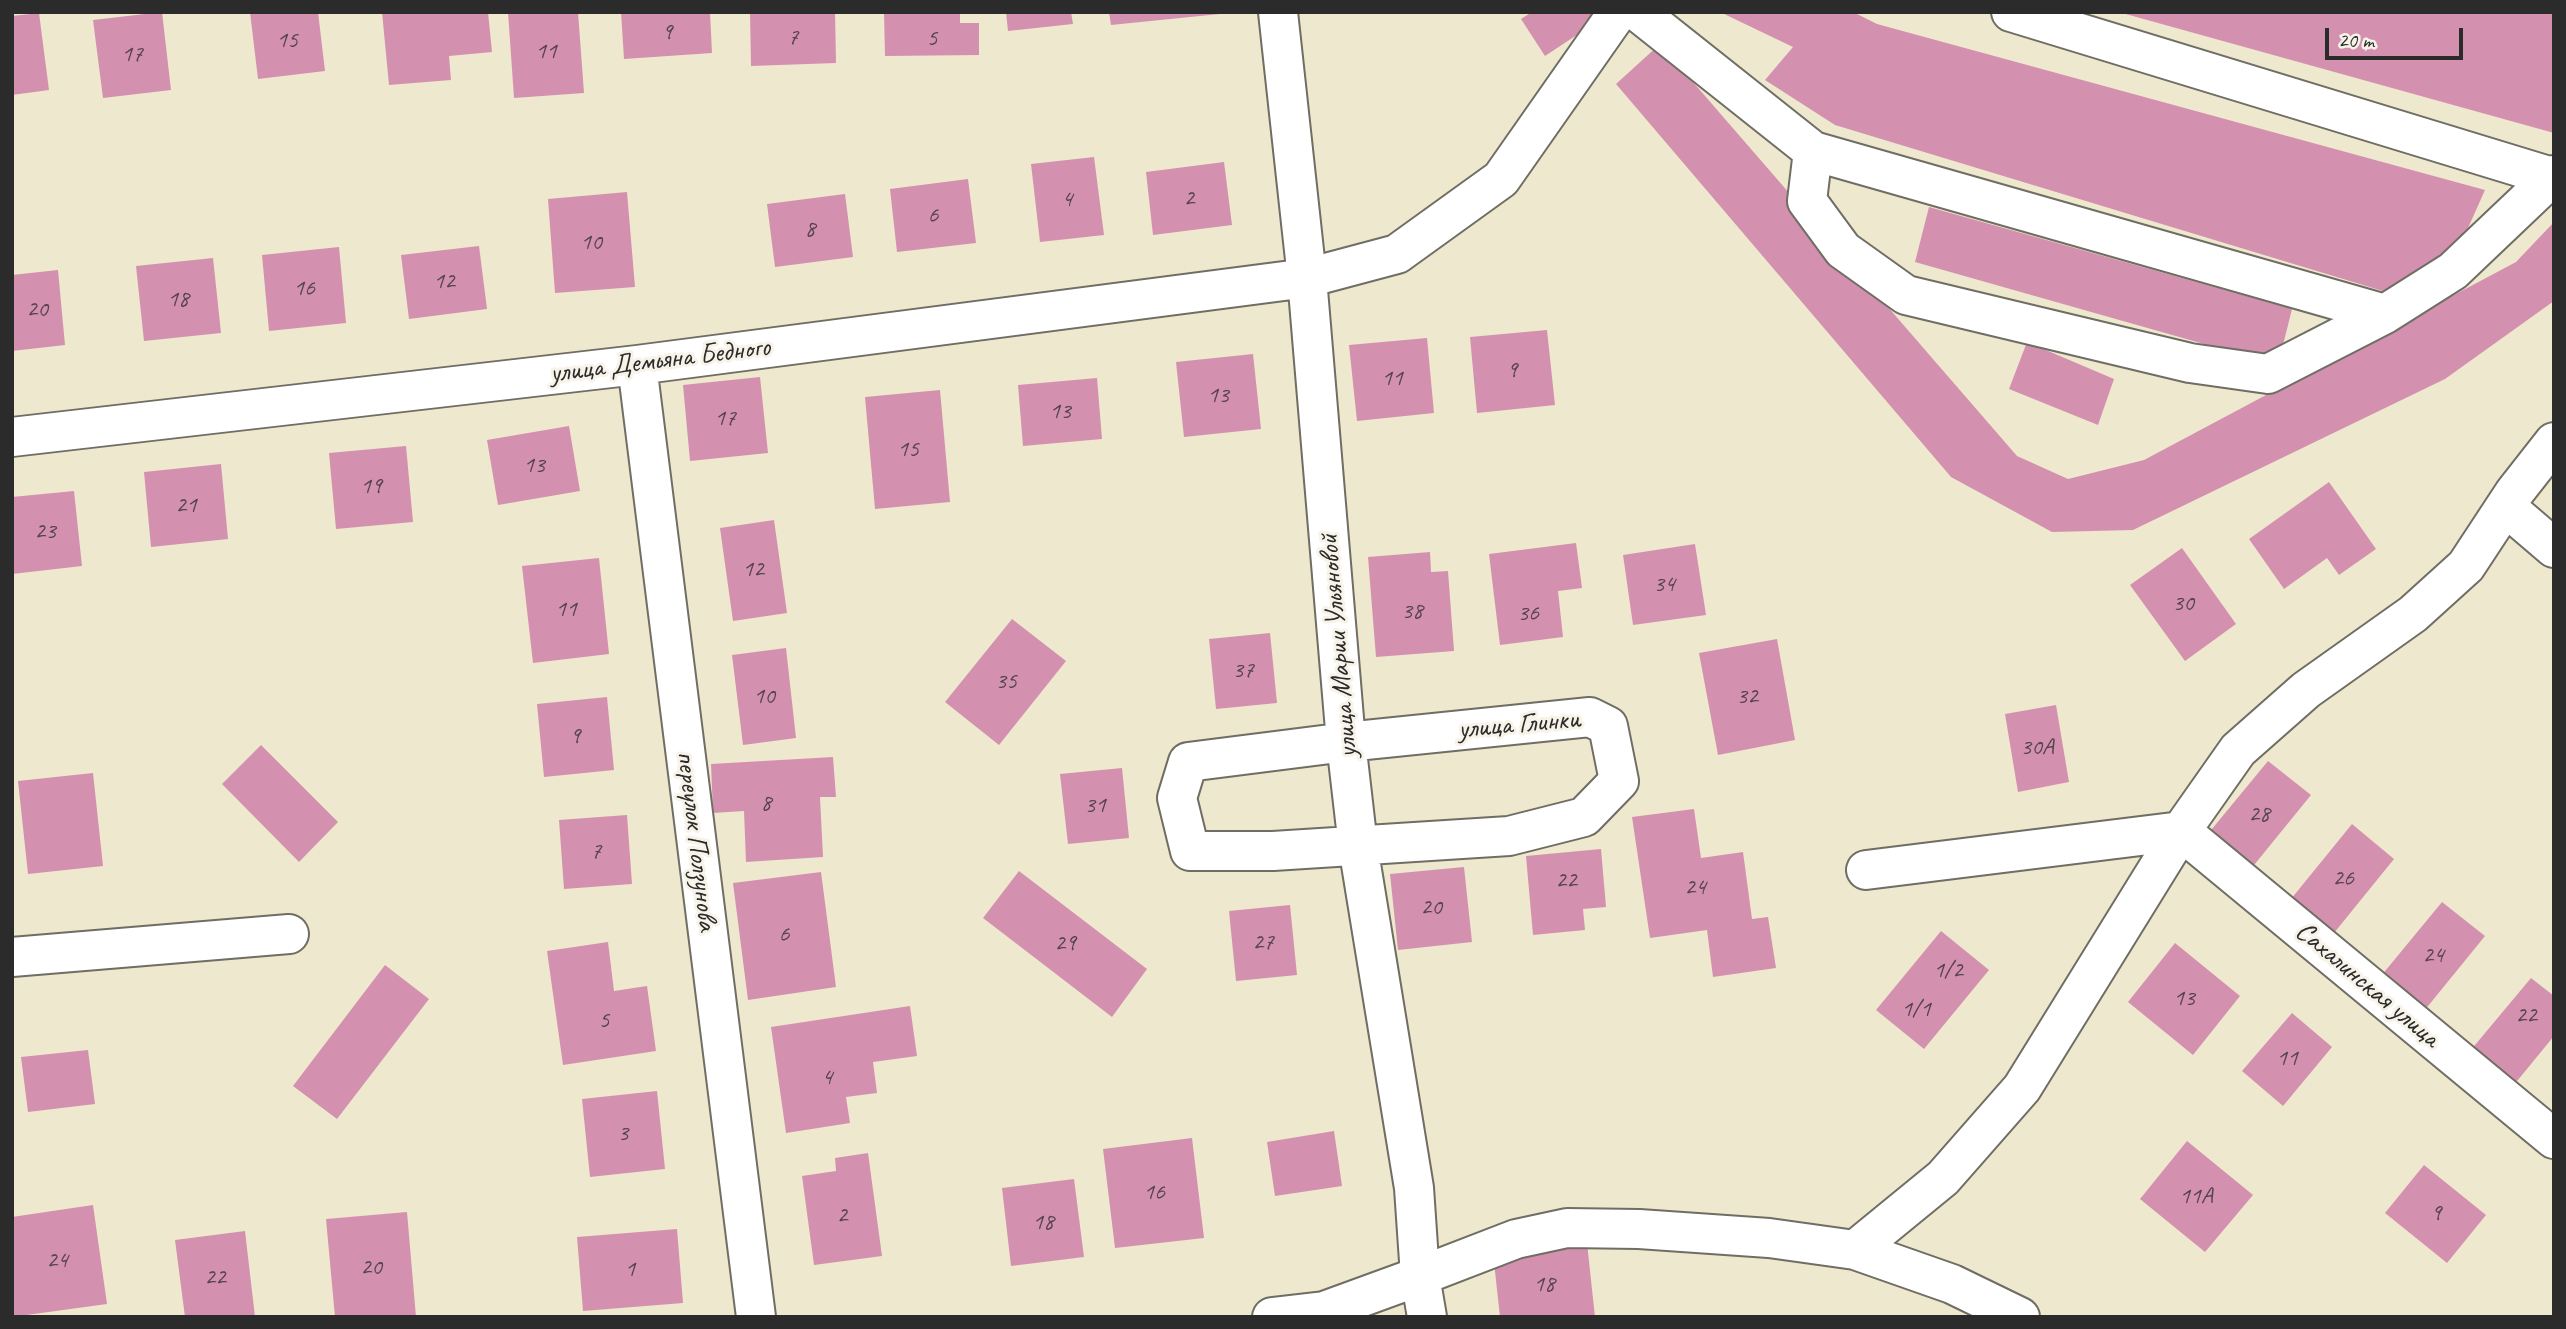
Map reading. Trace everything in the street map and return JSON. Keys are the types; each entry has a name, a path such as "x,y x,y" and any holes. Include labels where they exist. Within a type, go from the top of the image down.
{"street":[{"name":"улица Марии Ульяновой","path":"1278,12 1307,278 1346,741 1358,846 1414,1188 1420,1276 1427,1317"},
{"name":"улица Демьяна Бедного","path":"12,437 636,365 1307,278 1396,254 1501,178 1618,12"},
{"path":"1639,12 1813,151 2385,314"},
{"path":"1813,151 1807,201 1843,250 1906,295 2190,363 2268,374 2385,314 2453,271 2553,176 2011,12"},
{"name":"переулок Ползунова","path":"636,365 755,1317"},
{"path":"1855,1250 1943,1178 2022,1088 2181,831 2238,750 2306,690 2413,614 2466,566 2554,442"},
{"path":"2506,507 2554,548"},
{"name":"улица Глинки","path":"1346,741 1590,717 1608,726 1619,781 1584,817 1509,836 1358,846"},
{"path":"1346,741 1188,762 1177,798 1190,851 1273,851 1358,846"},
{"path":"1866,870 2181,831"},
{"name":"Сахалинская улица","path":"2181,831 2554,1139"},
{"path":"12,957 289,934"},
{"path":"1272,1317 1324,1311 1516,1238 1567,1228 1639,1229 1769,1238 1855,1250 1952,1284 2020,1317"}],"building":[{"path":"162,12 171,90 103,98 93,20"},
{"path":"250,12 318,12 325,71 258,79"},
{"path":"382,12 488,12 492,52 449,56 451,80 389,85"},
{"path":"508,12 578,12 584,93 514,98"},
{"path":"621,12 710,12 712,53 624,59"},
{"path":"750,12 835,12 836,63 751,66"},
{"path":"884,12 960,12 960,23 979,23 979,55 885,56"},
{"path":"1006,12 1071,12 1073,24 1008,31"},
{"path":"1109,12 1220,12 1220,14 1111,25"},
{"path":"1532,12 1592,12 1598,21 1545,56 1521,19"},
{"path":"1720,12 1853,12 1877,24 2485,190 2456,255 2396,295 1835,125 1765,80 1793,47"},
{"path":"2554,12 2554,133 2122,13"},
{"path":"39,13 49,90 12,95 12,16"},
{"path":"1660,44 2017,456 2068,479 2144,460 2516,262 2554,222 2554,301 2445,379 2133,530 2052,532 1951,477 1616,84"},
{"path":"1094,157 1104,235 1040,242 1031,164"},
{"path":"1224,162 1232,225 1153,235 1146,172"},
{"path":"968,179 976,243 897,252 890,189"},
{"path":"627,192 635,287 555,293 548,199"},
{"path":"845,194 853,257 775,267 767,204"},
{"path":"1929,207 2292,309 2278,365 1915,262"},
{"path":"479,246 487,309 409,319 401,255"},
{"path":"339,247 346,323 269,331 262,255"},
{"path":"213,258 221,333 144,341 136,266"},
{"path":"58,270 65,345 12,351 12,275"},
{"path":"1547,330 1555,405 1477,413 1470,337"},
{"path":"1427,338 1434,413 1357,421 1349,345"},
{"path":"2027,342 2114,379 2098,425 2009,389"},
{"path":"1253,354 1261,429 1184,437 1176,362"},
{"path":"760,377 768,453 690,461 683,385"},
{"path":"1097,378 1102,439 1023,446 1018,385"},
{"path":"940,390 950,502 875,509 865,397"},
{"path":"569,426 580,491 498,505 487,440"},
{"path":"406,446 413,522 336,529 329,453"},
{"path":"221,464 228,539 151,547 144,472"},
{"path":"2329,482 2376,549 2339,575 2327,558 2284,589 2249,539"},
{"path":"74,491 82,566 12,574 12,497"},
{"path":"774,520 787,613 733,621 720,528"},
{"path":"1576,543 1582,588 1558,591 1563,637 1500,645 1489,554"},
{"path":"1695,544 1706,615 1633,625 1623,555"},
{"path":"2182,548 2236,624 2185,661 2130,585"},
{"path":"1430,552 1431,572 1448,571 1454,651 1376,657 1368,557"},
{"path":"599,558 609,654 533,663 522,566"},
{"path":"1012,619 1066,661 999,745 945,702"},
{"path":"1270,633 1277,703 1216,709 1209,639"},
{"path":"1777,639 1795,740 1718,755 1699,653"},
{"path":"786,648 796,738 743,745 732,655"},
{"path":"607,697 614,770 544,777 537,704"},
{"path":"2056,705 2069,782 2018,792 2005,714"},
{"path":"261,745 338,822 299,862 222,784"},
{"path":"833,757 836,797 820,797 823,857 746,862 744,811 713,813 711,764"},
{"path":"2268,761 2311,795 2250,870 2207,835"},
{"path":"1122,768 1129,838 1068,844 1060,774"},
{"path":"93,773 103,866 28,874 18,781"},
{"path":"1694,809 1701,858 1743,852 1752,919 1768,917 1776,968 1713,977 1707,930 1650,938 1632,817"},
{"path":"627,815 632,884 564,889 559,820"},
{"path":"2352,824 2394,859 2334,933 2291,899"},
{"path":"1601,849 1606,907 1583,909 1585,930 1533,935 1526,856"},
{"path":"1464,867 1472,942 1398,950 1390,874"},
{"path":"1019,871 1147,969 1112,1017 983,918"},
{"path":"821,872 836,987 748,1000 733,883"},
{"path":"2442,902 2485,936 2424,1011 2381,976"},
{"path":"1290,905 1297,975 1236,981 1229,911"},
{"path":"1941,931 1989,970 1924,1049 1876,1010"},
{"path":"608,942 614,991 647,986 656,1051 563,1065 547,951"},
{"path":"2175,943 2240,996 2193,1055 2128,1002"},
{"path":"385,965 429,999 337,1119 293,1086"},
{"path":"2531,978 2554,996 2554,1036 2513,1086 2470,1051"},
{"path":"910,1006 917,1056 873,1062 877,1093 846,1097 850,1123 786,1133 771,1027"},
{"path":"2292,1013 2332,1047 2283,1106 2242,1071"},
{"path":"88,1050 95,1104 28,1112 21,1057"},
{"path":"657,1091 665,1169 590,1177 582,1099"},
{"path":"1334,1131 1342,1186 1275,1196 1267,1142"},
{"path":"1192,1138 1204,1238 1115,1248 1103,1149"},
{"path":"2187,1141 2253,1195 2205,1252 2140,1199"},
{"path":"868,1153 882,1256 814,1265 802,1176 836,1171 835,1158"},
{"path":"2424,1165 2486,1215 2447,1263 2385,1213"},
{"path":"1074,1179 1084,1257 1011,1266 1002,1188"},
{"path":"93,1205 107,1304 12,1317 12,1217"},
{"path":"407,1212 416,1317 335,1317 326,1219"},
{"path":"677,1229 683,1303 583,1311 577,1237"},
{"path":"245,1231 255,1317 185,1317 175,1240"},
{"path":"1587,1243 1595,1317 1500,1317 1493,1253"}]}
